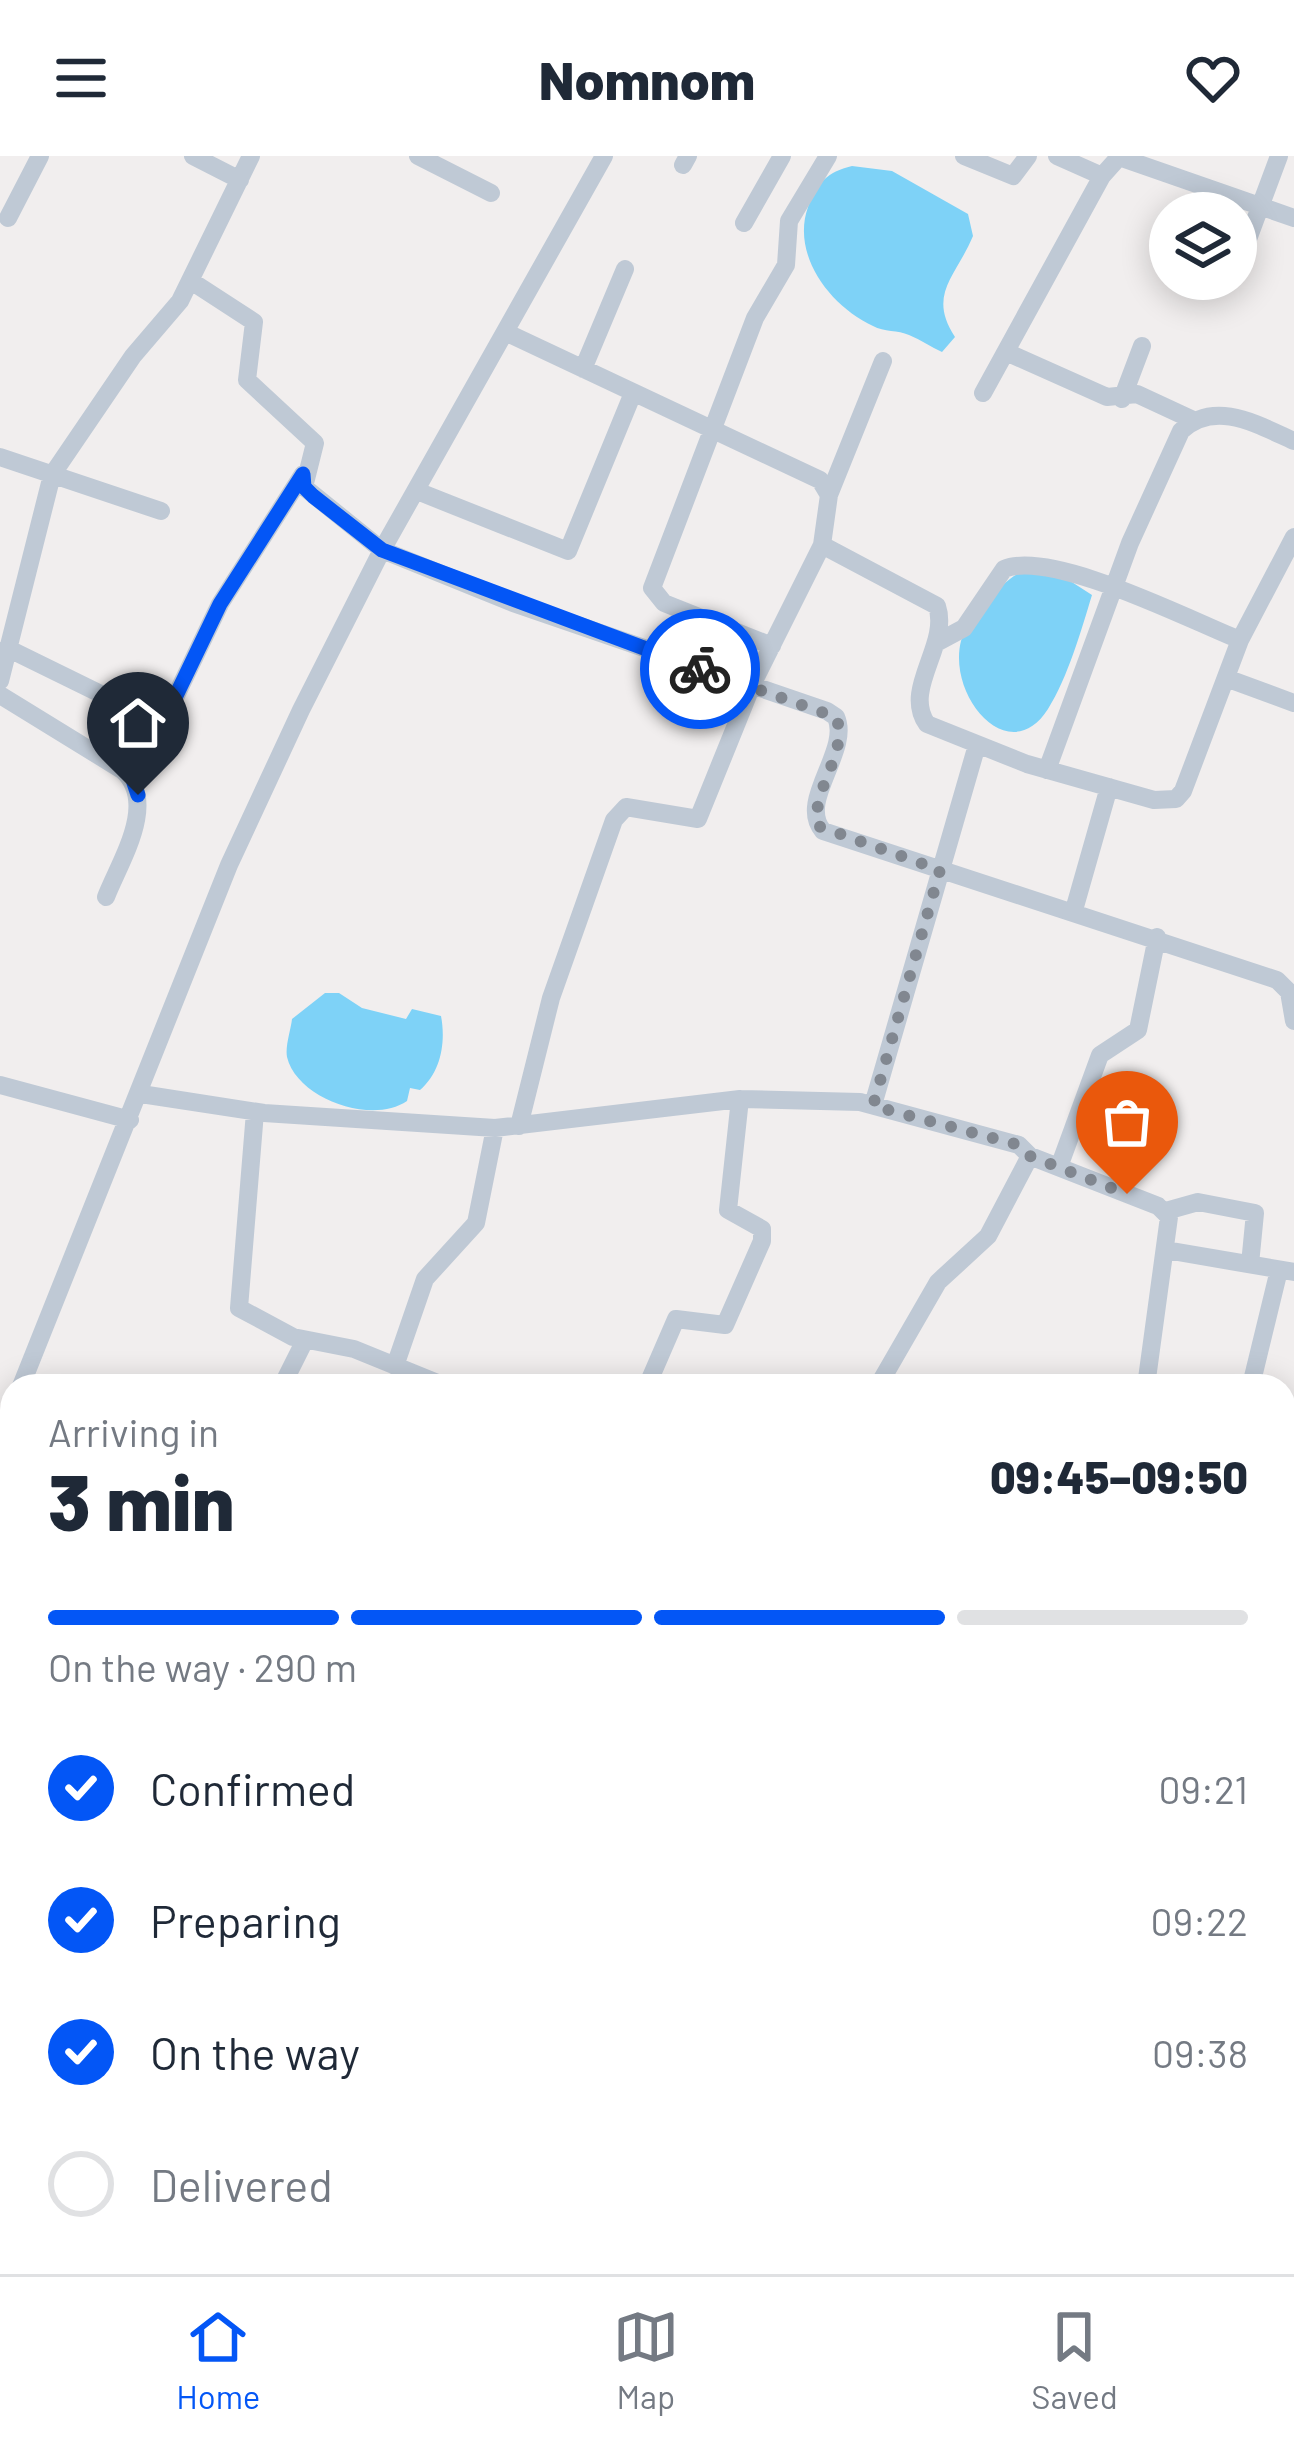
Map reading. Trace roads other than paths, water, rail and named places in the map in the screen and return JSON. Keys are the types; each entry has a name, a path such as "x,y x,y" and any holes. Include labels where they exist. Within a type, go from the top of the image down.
{"street":[{"path":"8,218 40,156"},
{"path":"194,156 240,180"},
{"path":"0,681 52,475 66,447 106,403 134,356 191,281 251,156"},
{"path":"418,156 491,193"},
{"path":"26,1374 229,866 382,550 604,156"},
{"path":"744,224 782,156"},
{"path":"772,646 664,603 652,588 755,318 786,265 789,221 828,156"},
{"path":"964,156 1013,176 1028,156"},
{"path":"1058,156 1109,165 1135,158 1294,218"},
{"path":"1257,213 1279,156"},
{"path":"983,393 1109,165"},
{"path":"583,369 625,269"},
{"path":"106,897 137,819 134,783 220,604 303,474 313,436 247,380 254,322 191,281"},
{"path":"505,332 809,474 829,495"},
{"path":"1121,399 1142,346"},
{"path":"1006,352 1121,399 1144,396 1193,420 1226,415 1294,441"},
{"path":"520,1126 551,998 614,820 626,807 698,818 753,683 822,545 829,495 883,361"},
{"path":"417,491 568,551 633,393"},
{"path":"1047,770 1171,449 1193,420"},
{"path":"0,457 161,511"},
{"path":"303,474 304,487 313,496 382,550 513,603 827,711 840,725 816,810 818,826 1277,980 1288,992 1294,1021"},
{"path":"822,545 927,598 941,616 920,695 921,718 977,746 1154,800 1176,799 1196,763 1240,640 1294,537"},
{"path":"936,644 964,628 996,578 1013,565 1039,565 1115,590 1240,640"},
{"path":"7,648 164,725"},
{"path":"1226,678 1294,703"},
{"path":"0,694 134,783"},
{"path":"873,1106 977,746"},
{"path":"1074,910 1108,787"},
{"path":"1060,1167 1100,1054 1138,1030 1157,938"},
{"path":"0,1085 130,1120"},
{"path":"141,1094 254,1112 495,1128 740,1099 873,1106 1019,1145 1030,1156 1166,1211 1198,1202 1255,1214 1250,1264"},
{"path":"651,1374 676,1319 725,1325 762,1241 762,1228 728,1210 740,1099"},
{"path":"254,1112 237,1302 251,1319 304,1340 354,1349 414,1374"},
{"path":"394,1366 425,1280 476,1223 495,1128"},
{"path":"885,1374 938,1282 988,1236 1030,1156"},
{"path":"1148,1374 1166,1250 1166,1211"},
{"path":"1166,1250 1286,1271 1254,1374"},
{"path":"288,1374 304,1340"}],"water":[{"path":"852,166 892,171 968,214 973,236 944,297 947,322 955,337 942,352 857,317 818,277 805,243 808,207 829,175"},
{"path":"1030,569 1064,577 1092,595 1048,709 1032,726 1016,732 985,719 972,703 959,662 961,641 969,626 1006,582"},
{"path":"325,993 339,993 362,1008 406,1019 412,1009 441,1016 440,1056 427,1083 420,1090 410,1088 407,1101 375,1110 338,1104 305,1085 287,1057 292,1019"}]}
